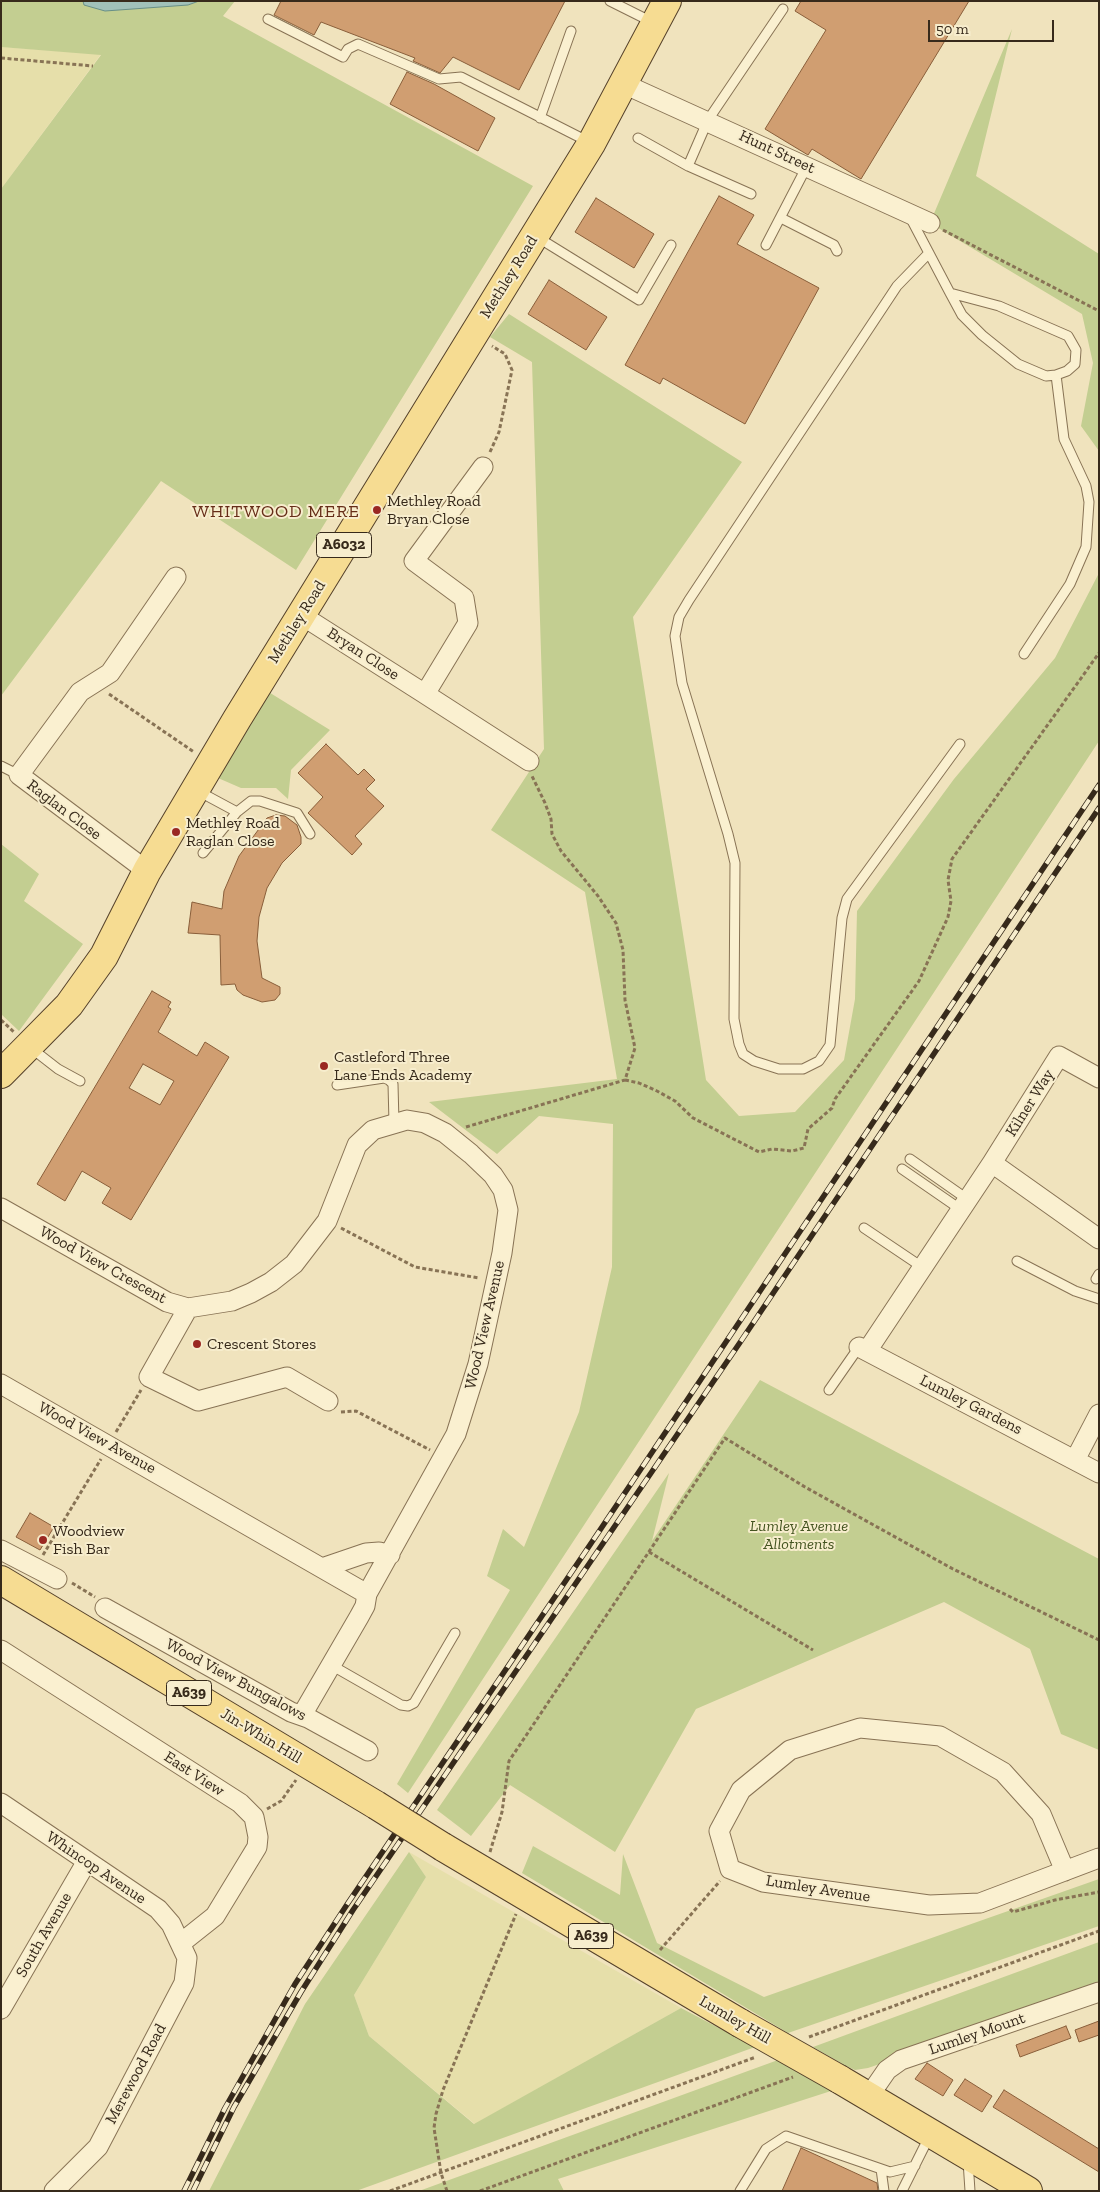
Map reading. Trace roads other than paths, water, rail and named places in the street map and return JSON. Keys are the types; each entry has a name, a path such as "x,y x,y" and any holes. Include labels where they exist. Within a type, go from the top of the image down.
{"main road":[{"name":"Methley Road","path":"1,1074 69,1005 104,956 147,871 591,144 662,13"},
{"name":"Jin-Whin Hill","path":"1,1580 443,1847"},
{"name":"Lumley Hill","path":"443,1847 645,1968 869,2096 1028,2191"}],"street":[{"name":"Hunt Street","path":"624,84 708,120 930,223"},
{"path":"425,694 468,623 464,598 414,561 483,466"},
{"name":"Raglan Close","path":"147,871 19,775 80,692 110,673 176,577"},
{"name":"Bryan Close","path":"302,615 529,761"},
{"name":"Kilner Way","path":"963,1204 992,1163 1059,1056 1099,1078"},
{"name":"Wood View Crescent","path":"1,1208 167,1302 188,1308 232,1301 271,1282 294,1264 327,1221 356,1145 373,1130 394,1123 416,1120"},
{"name":"Wood View Avenue","path":"302,1716 365,1606 367,1594 445,1458 456,1434 478,1364 496,1281 508,1210 503,1190 493,1175 445,1133 416,1120"},
{"path":"992,1163 1099,1238"},
{"path":"863,1349 922,1267 963,1204"},
{"path":"188,1308 148,1377 198,1401 287,1377 328,1401"},
{"name":"Lumley Gardens","path":"863,1349 1099,1473"},
{"name":"Wood View Avenue","path":"1,1384 110,1444 367,1594"},
{"path":"1075,1460 1099,1414"},
{"path":"1,1550 57,1580"},
{"path":"322,1568 366,1553 379,1552 390,1555"},
{"name":"Wood View Bungalows","path":"105,1608 368,1751"},
{"name":"East View","path":"1,1650 240,1803 254,1817 258,1837 257,1847 215,1916 181,1943"},
{"name":"Lumley Avenue","path":"1065,1870 1041,1814 1003,1772 940,1736 860,1728 790,1750 741,1790 719,1831 730,1869 763,1882 929,1905 980,1903 1099,1858"},
{"name":"Whincop Avenue","path":"1,1802 158,1909 171,1924 181,1943"},
{"name":"South Avenue","path":"1,2009 87,1861"},
{"name":"Merewood Road","path":"54,2191 98,2147 184,1983 187,1958 181,1943"},
{"name":"Lumley Mount","path":"869,2096 887,2070 901,2060 1099,1992"}],"lane":[{"path":"610,1 662,13"},
{"path":"688,166 708,120 783,9"},
{"path":"268,19 343,58 348,49 358,44 439,80 461,78 591,144"},
{"path":"540,118 571,31"},
{"path":"638,138 688,166 750,194"},
{"path":"766,245 807,166"},
{"path":"907,212 928,253 950,294 962,315 1018,364 1046,376 1067,372 1075,364 1076,350 1068,336 999,306 950,294"},
{"path":"781,218 834,245 837,251"},
{"path":"534,236 639,300 671,246"},
{"path":"928,253 897,286 679,617 675,636 682,683 735,863 734,1019 743,1054 754,1061 779,1069 803,1069 819,1061 830,1044 842,918 847,899 960,744"},
{"path":"1024,654 1070,584 1086,547 1089,502 1086,486 1064,439 1056,375"},
{"path":"1,766 19,775"},
{"path":"196,790 237,812"},
{"path":"203,853 237,812 251,801 260,801 297,814 310,834"},
{"path":"29,1046 58,1069 80,1082"},
{"path":"337,1085 384,1078 389,1080 393,1084 394,1123"},
{"path":"910,1159 963,1204"},
{"path":"902,1169 963,1204"},
{"path":"864,1228 922,1267"},
{"path":"1017,1260 1075,1290 1099,1299"},
{"path":"829,1390 863,1349"},
{"path":"331,1665 401,1705 408,1706 414,1703 455,1633"},
{"path":"902,2191 931,2133"},
{"path":"740,2191 766,2149 786,2136 890,2172 915,2166"},
{"path":"967,2154 970,2191"},
{"path":"881,2169 884,2191"}],"water":[{"path":"83,1 199,1 188,5 105,11 84,5"}],"railway":[{"path":"184,2191 225,2108 295,1984 1099,785"},
{"path":"193,2191 234,2107 301,1992 353,1910 741,1341 1099,808"}],"place":[{"name":"Methley Road Bryan Close","path":"377,510"},
{"name":"Methley Road Raglan Close","path":"176,832"},
{"name":"Castleford Three Lane Ends Academy","path":"324,1066"},
{"name":"Crescent Stores","path":"197,1344"},
{"name":"Woodview Fish Bar","path":"43,1540"}],"district":[{"name":"WHITWOOD MERE","path":"276,512"}],"park label":[{"name":"Lumley Avenue Allotments","path":"799,1535"}]}
